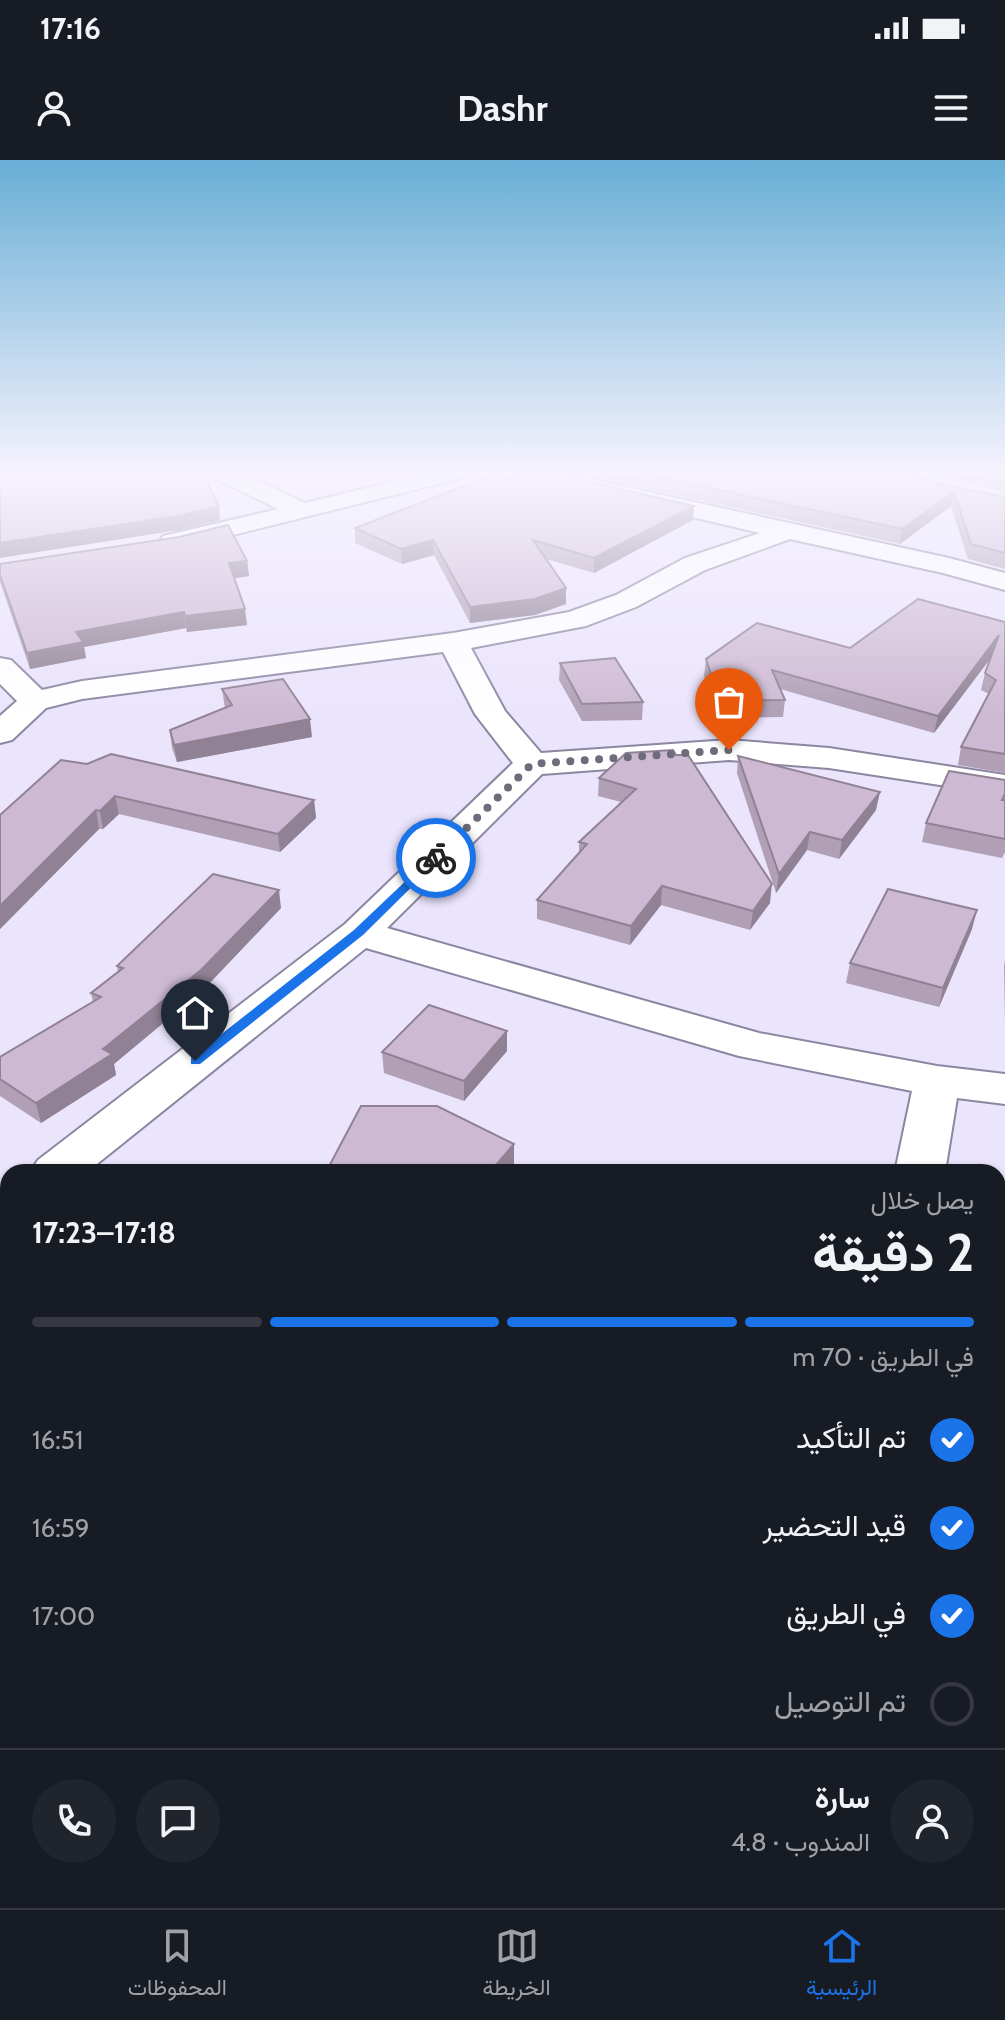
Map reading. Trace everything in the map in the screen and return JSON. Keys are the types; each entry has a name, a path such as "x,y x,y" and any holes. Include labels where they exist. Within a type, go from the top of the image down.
{"street":[{"path":"0,733 35,701 82,690 453,642 576,620 626,601 695,564 722,555"},
{"path":"894,555 1005,582"},
{"path":"453,642 491,714 532,764"},
{"path":"0,667 35,701"},
{"path":"65,1164 359,933 532,764 729,750 829,758 1005,785"},
{"path":"359,933 755,1046 937,1081 1005,1089"},
{"path":"921,1164 937,1081"}],"building":[{"path":"62,555 244,555 247,561 229,563 245,609 185,616 184,612 76,632 83,642 27,653 0,575 0,564"},
{"path":"441,555 543,555 566,588 535,599 470,607"},
{"path":"918,599 1005,622 1005,754 961,747 996,680 985,673 999,635 938,716 772,670 785,700 720,701 706,659 757,623 850,648"},
{"path":"615,658 643,702 582,704 560,663"},
{"path":"283,679 310,719 174,745 170,730 232,705 222,689"},
{"path":"673,750 676,755 688,755 772,884 753,911 662,886 631,926 537,900 587,844 579,842 636,789 599,778 626,753"},
{"path":"111,754 314,800 278,834 115,796 100,811 96,810 0,906 0,815 61,760 87,764"},
{"path":"738,756 880,792 842,840 810,832 779,874"},
{"path":"949,771 1005,780 1002,800 1005,800 1005,839 926,823"},
{"path":"213,874 279,890 201,970 103,1049 112,1054 36,1103 0,1079 0,1057 101,997 91,993 123,968 117,966"},
{"path":"888,889 977,910 943,988 850,963"},
{"path":"429,1005 507,1031 464,1081 382,1052"},
{"path":"361,1106 437,1106 514,1144 497,1164 330,1164"}],"way so far":[{"path":"436,858 532,764 729,750"}],"route":[{"path":"195,1061 359,933 436,858"}]}
